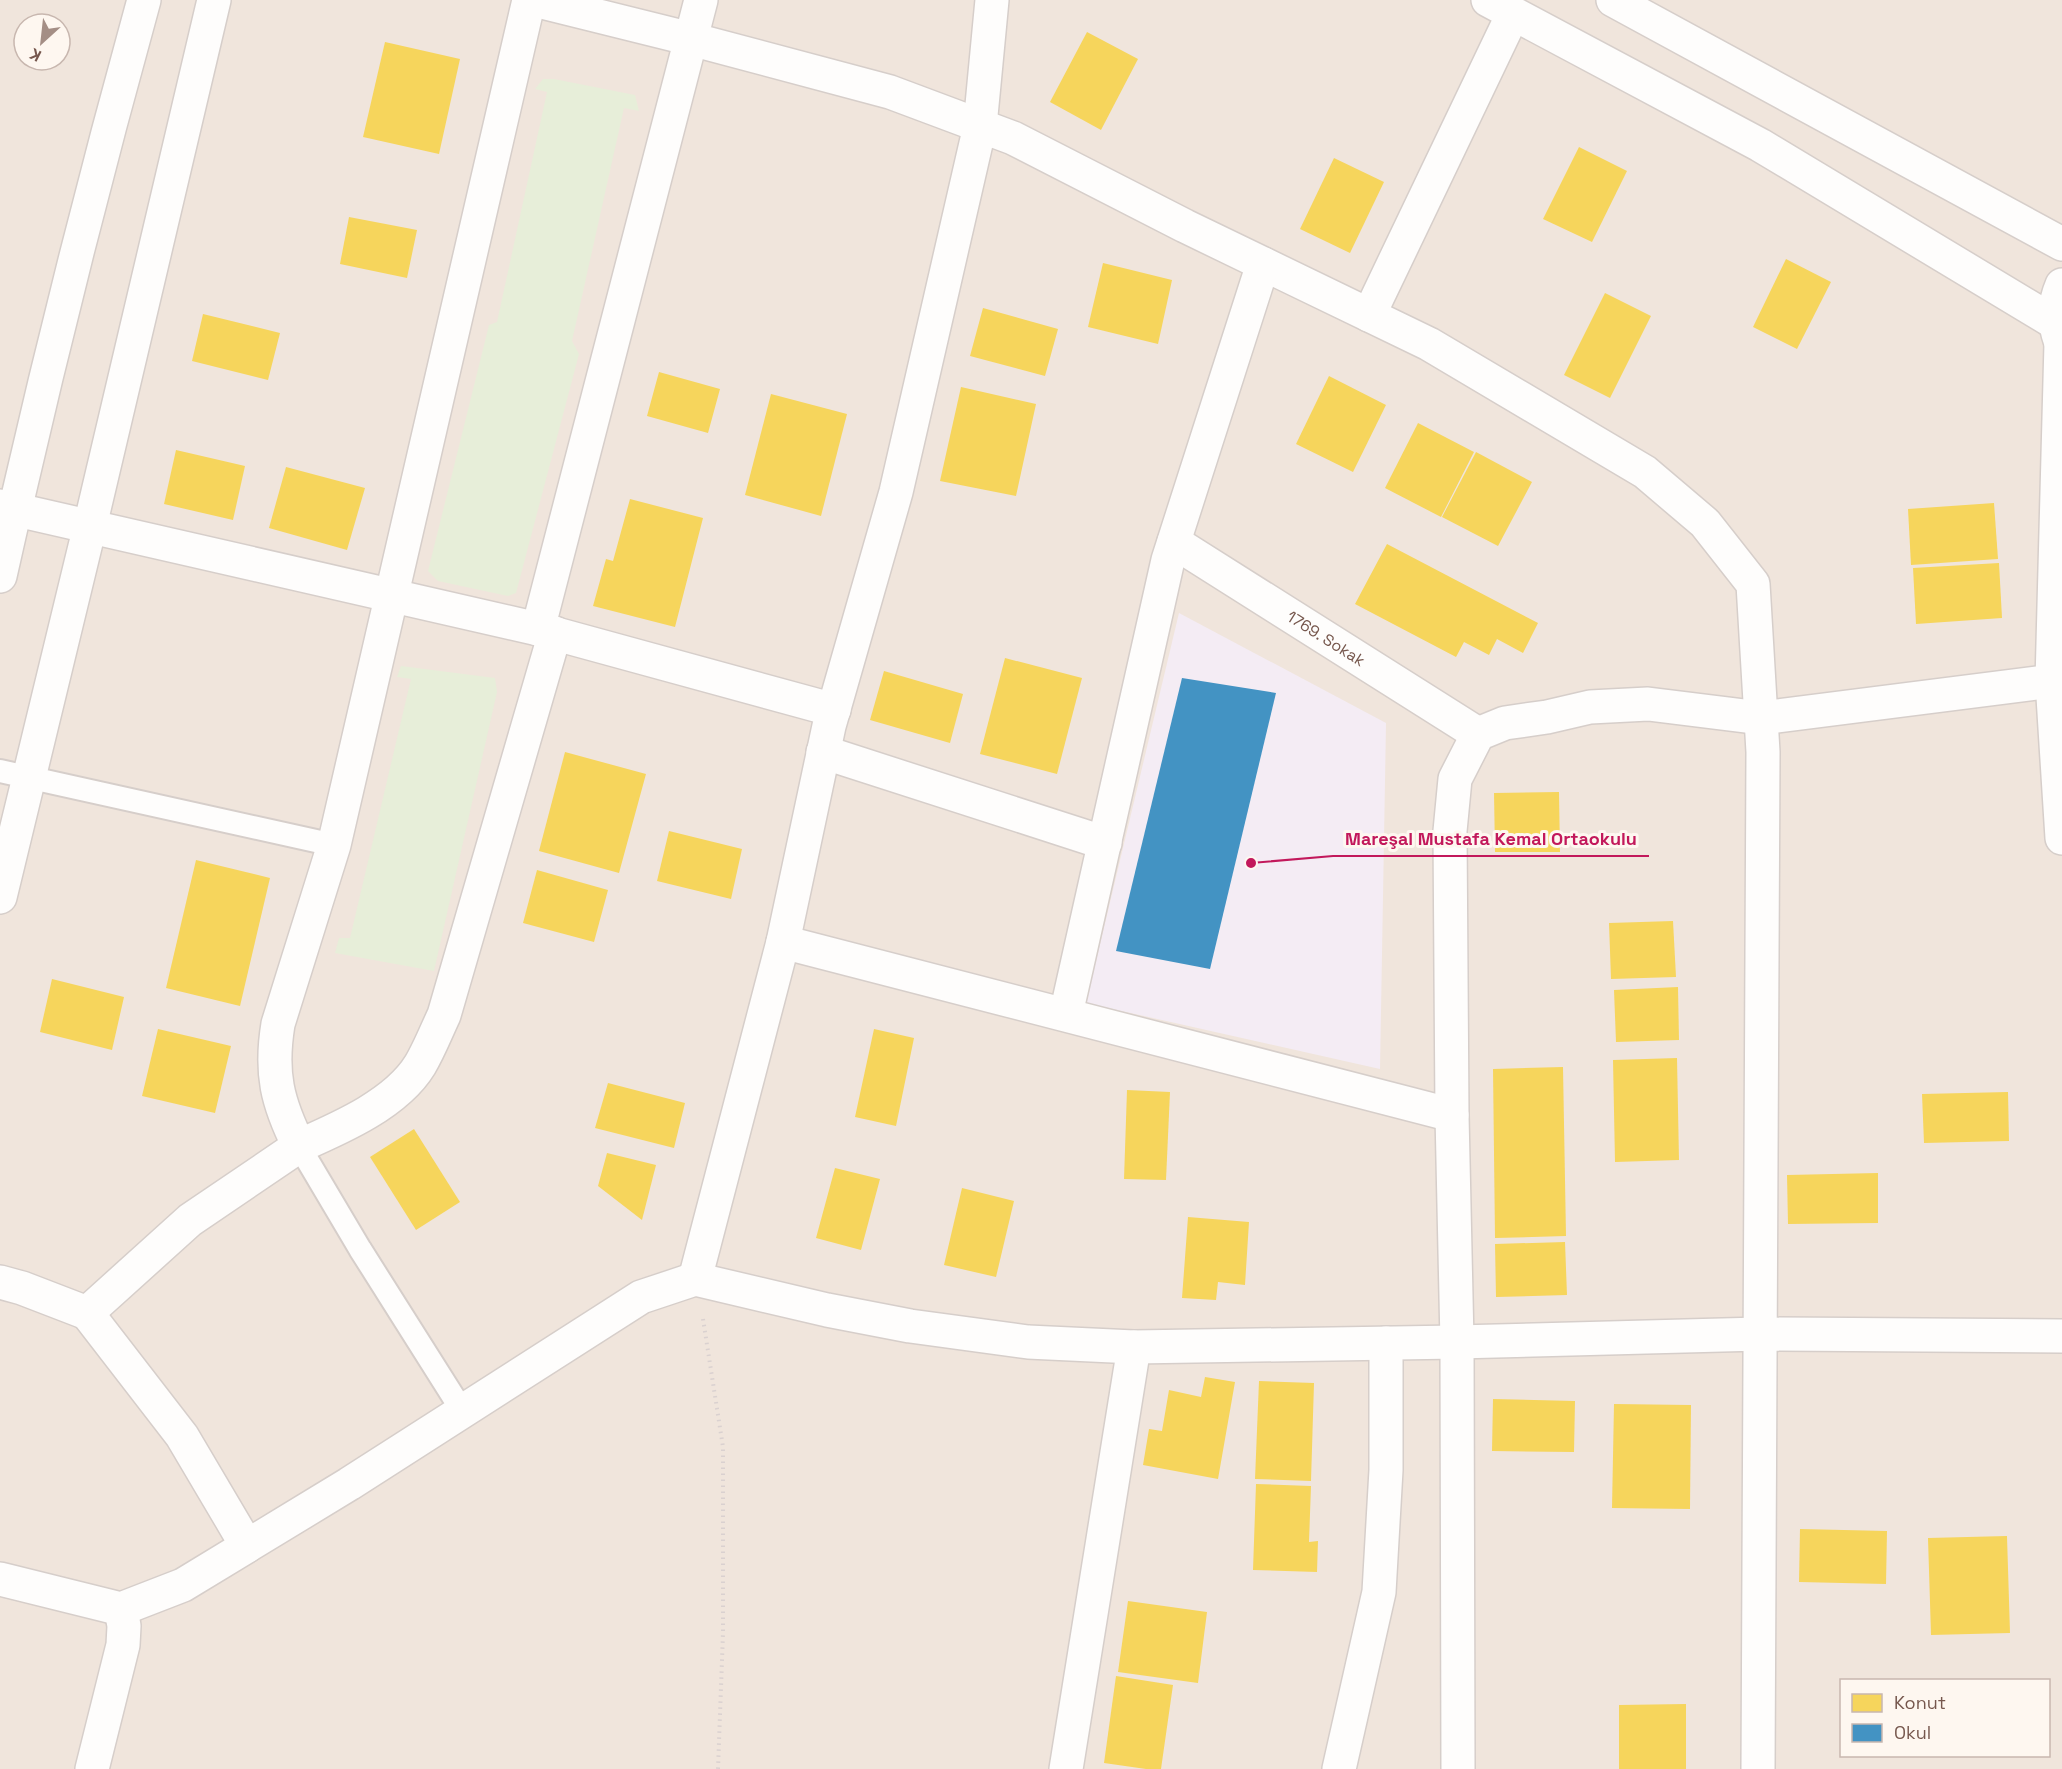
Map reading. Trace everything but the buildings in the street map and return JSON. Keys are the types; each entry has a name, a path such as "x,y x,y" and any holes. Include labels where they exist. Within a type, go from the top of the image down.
{"street":[{"path":"0,576 7,507 144,0"},
{"path":"0,897 14,774 90,526 214,0"},
{"path":"299,1146 286,1119 274,1071 274,1047 278,1024 334,845 529,0"},
{"path":"534,0 890,92 1014,138 1263,264 1429,344 1646,472 1705,523 1753,584 1763,764 1758,1769"},
{"path":"87,1313 190,1220 299,1146 335,1130 396,1093 419,1066 447,1004 546,631 701,0"},
{"path":"695,1279 783,942 823,752 896,492 980,126 992,0"},
{"path":"1613,0 2062,244"},
{"path":"1369,315 1500,7 1760,145 2059,337"},
{"path":"1066,1014 1174,542 1263,264"},
{"path":"2062,285 2056,303 2059,337 2052,681 2062,838"},
{"path":"7,507 546,631 834,710"},
{"name":"1769. Sokak","path":"1174,542 1478,734"},
{"path":"1458,1769 1457,1342 1452,1114 1450,831 1455,779 1478,734 1505,723 1547,717 1590,707 1648,704 1761,718 2052,681"},
{"path":"823,752 1105,843"},
{"path":"783,942 1452,1114"},
{"path":"0,1579 121,1609 183,1584 463,1412 641,1297 695,1279 910,1326 1028,1342 1134,1347 1760,1334 2062,1336"},
{"path":"0,1282 87,1313 182,1436 247,1546"},
{"path":"1339,1769 1379,1592 1386,1470 1386,1343"},
{"path":"1066,1769 1134,1347"},
{"path":"92,1769 123,1645 124,1626 121,1609"}],"lane":[{"path":"14,774 334,845"},
{"path":"299,1146 360,1249 463,1412"}],"path":[{"path":"695,1279 711,1361 723,1447 723,1633 718,1769"}],"shaded area":[{"path":"0,0 2062,0 2062,1769 0,1769"},
{"path":"1179,613 1386,723 1380,1069 1086,1003"}],"green space":[{"path":"543,79 554,79 635,95 639,111 624,108 572,341 579,354 516,593 508,596 438,581 428,571 489,325 497,322 547,92 535,89"},
{"path":"401,666 495,678 497,692 434,971 335,953 339,938 350,938 411,679 397,677"}],"place":[{"name":"Mareşal Mustafa Kemal Ortaokulu","path":"1251,863"}]}
